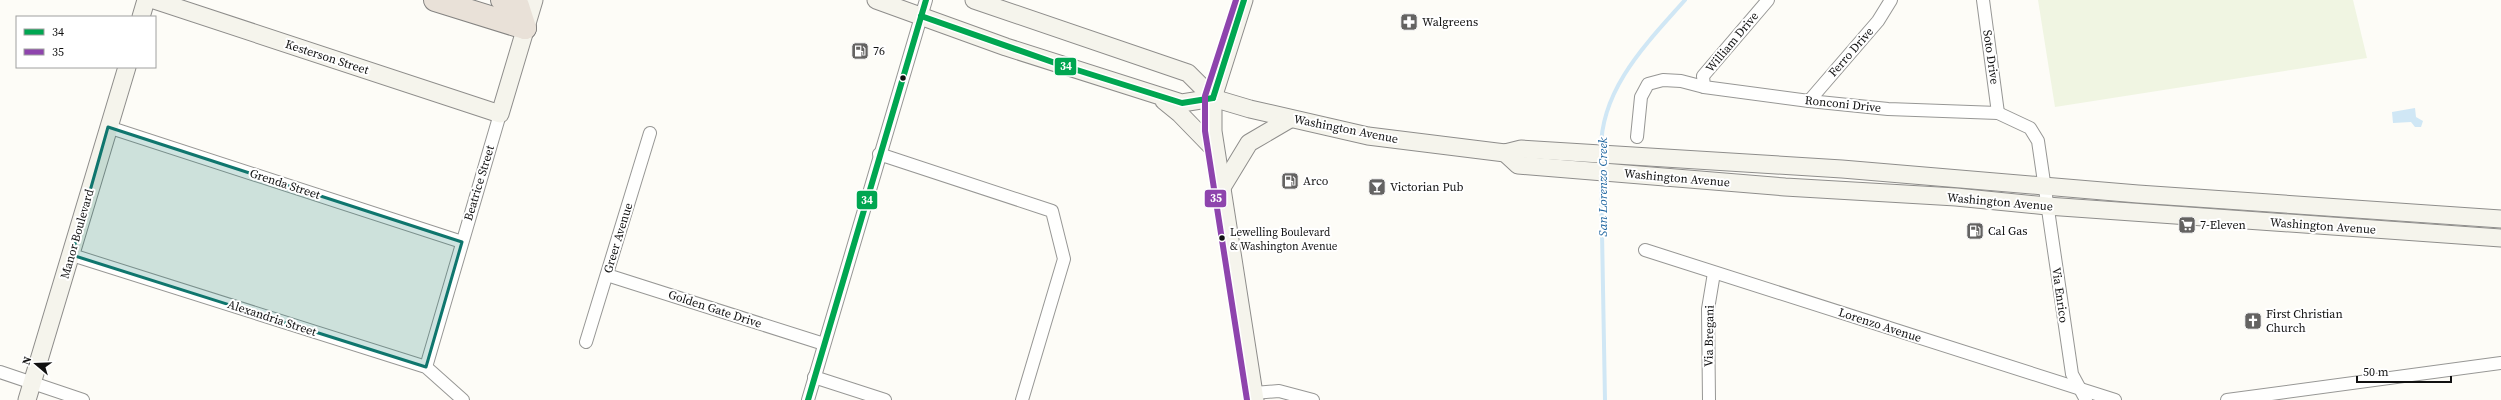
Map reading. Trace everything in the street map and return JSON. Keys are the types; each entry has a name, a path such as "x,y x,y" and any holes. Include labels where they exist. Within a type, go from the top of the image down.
{"highway":[{"path":"435,0 525,28"},
{"path":"502,0 518,6 525,28"}],"main road":[{"path":"141,16 146,0"},
{"name":"Kesterson Street","path":"154,0 500,114"},
{"name":"Beatrice Street","path":"500,114 534,0"},
{"name":"Washington Avenue","path":"876,0 923,8 1061,65 1182,103 1213,98 1290,119 1368,136 1505,153 1521,149 1842,169 2045,187 2501,219"},
{"path":"974,0 1188,72 1213,98"},
{"path":"1244,0 1213,98 1215,150 1254,397"},
{"name":"Manor Boulevard","path":"27,400 127,68"},
{"path":"1158,96 1180,114 1215,150"},
{"path":"1221,189 1249,143 1290,119"},
{"name":"Washington Avenue","path":"1505,153 1518,165 1619,174 1956,197 2047,206 2501,238"}],"street":[{"name":"William Drive","path":"1704,87 1703,76 1768,0"},
{"name":"Ferro Drive","path":"1809,101 1878,21 1891,0"},
{"name":"Soto Drive","path":"1983,0 1998,113"},
{"path":"808,400 923,8"},
{"name":"Ronconi Drive","path":"1637,137 1641,97 1648,84 1663,80 1681,81 1704,87 1809,101 1888,109 1998,113 2032,129 2038,141 2045,187"},
{"name":"Beatrice Street","path":"426,367 500,114"},
{"name":"Grenda Street","path":"108,127 462,242"},
{"name":"Greer Avenue","path":"586,342 650,133"},
{"path":"879,154 1052,211 1064,259 1022,400"},
{"name":"Via Enrico","path":"2045,187 2072,374 2084,395"},
{"name":"Lorenzo Avenue","path":"1645,250 2084,395 2115,400"},
{"name":"Alexandria Street","path":"72,254 426,367 463,400"},
{"name":"Via Bregani","path":"1709,400 1708,309 1714,273"},
{"name":"Golden Gate Drive","path":"607,274 824,344"},
{"path":"2227,400 2501,363"},
{"path":"0,372 83,400"},
{"path":"814,377 885,400"},
{"path":"1254,397 1279,391 1313,400"}],"highlighted area":[{"path":"108,127 462,242 426,367 72,255"}],"green space":[{"path":"2038,0 2353,0 2367,58 2055,107"}],"water":[{"path":"2415,108 2416,117 2423,121 2421,127 2415,127 2411,122 2393,123 2392,112"}],"waterway":[{"name":"San Lorenzo Creek","path":"1601,151 1603,128 1608,107 1617,87 1641,50 1685,0"},
{"name":"San Lorenzo Creek","path":"1601,176 1605,400"}],"transit line":[{"name":"34","path":"808,400 926,0"},
{"name":"35","path":"1236,0 1205,96 1205,131 1247,400"},
{"name":"34","path":"1213,98 1244,0"},
{"name":"34","path":"921,16 1061,65 1182,103 1213,98"}],"place":[{"name":"Walgreens","path":"1409,22"},
{"name":"76","path":"860,51"},
{"name":"Arco","path":"1290,181"},
{"name":"Victorian Pub","path":"1377,187"},
{"name":"7-Eleven","path":"2187,225"},
{"name":"Cal Gas","path":"1975,231"},
{"name":"Lewelling Boulevard & Washington Avenue","path":"1222,238"},
{"name":"First Christian Church","path":"2253,321"}]}
